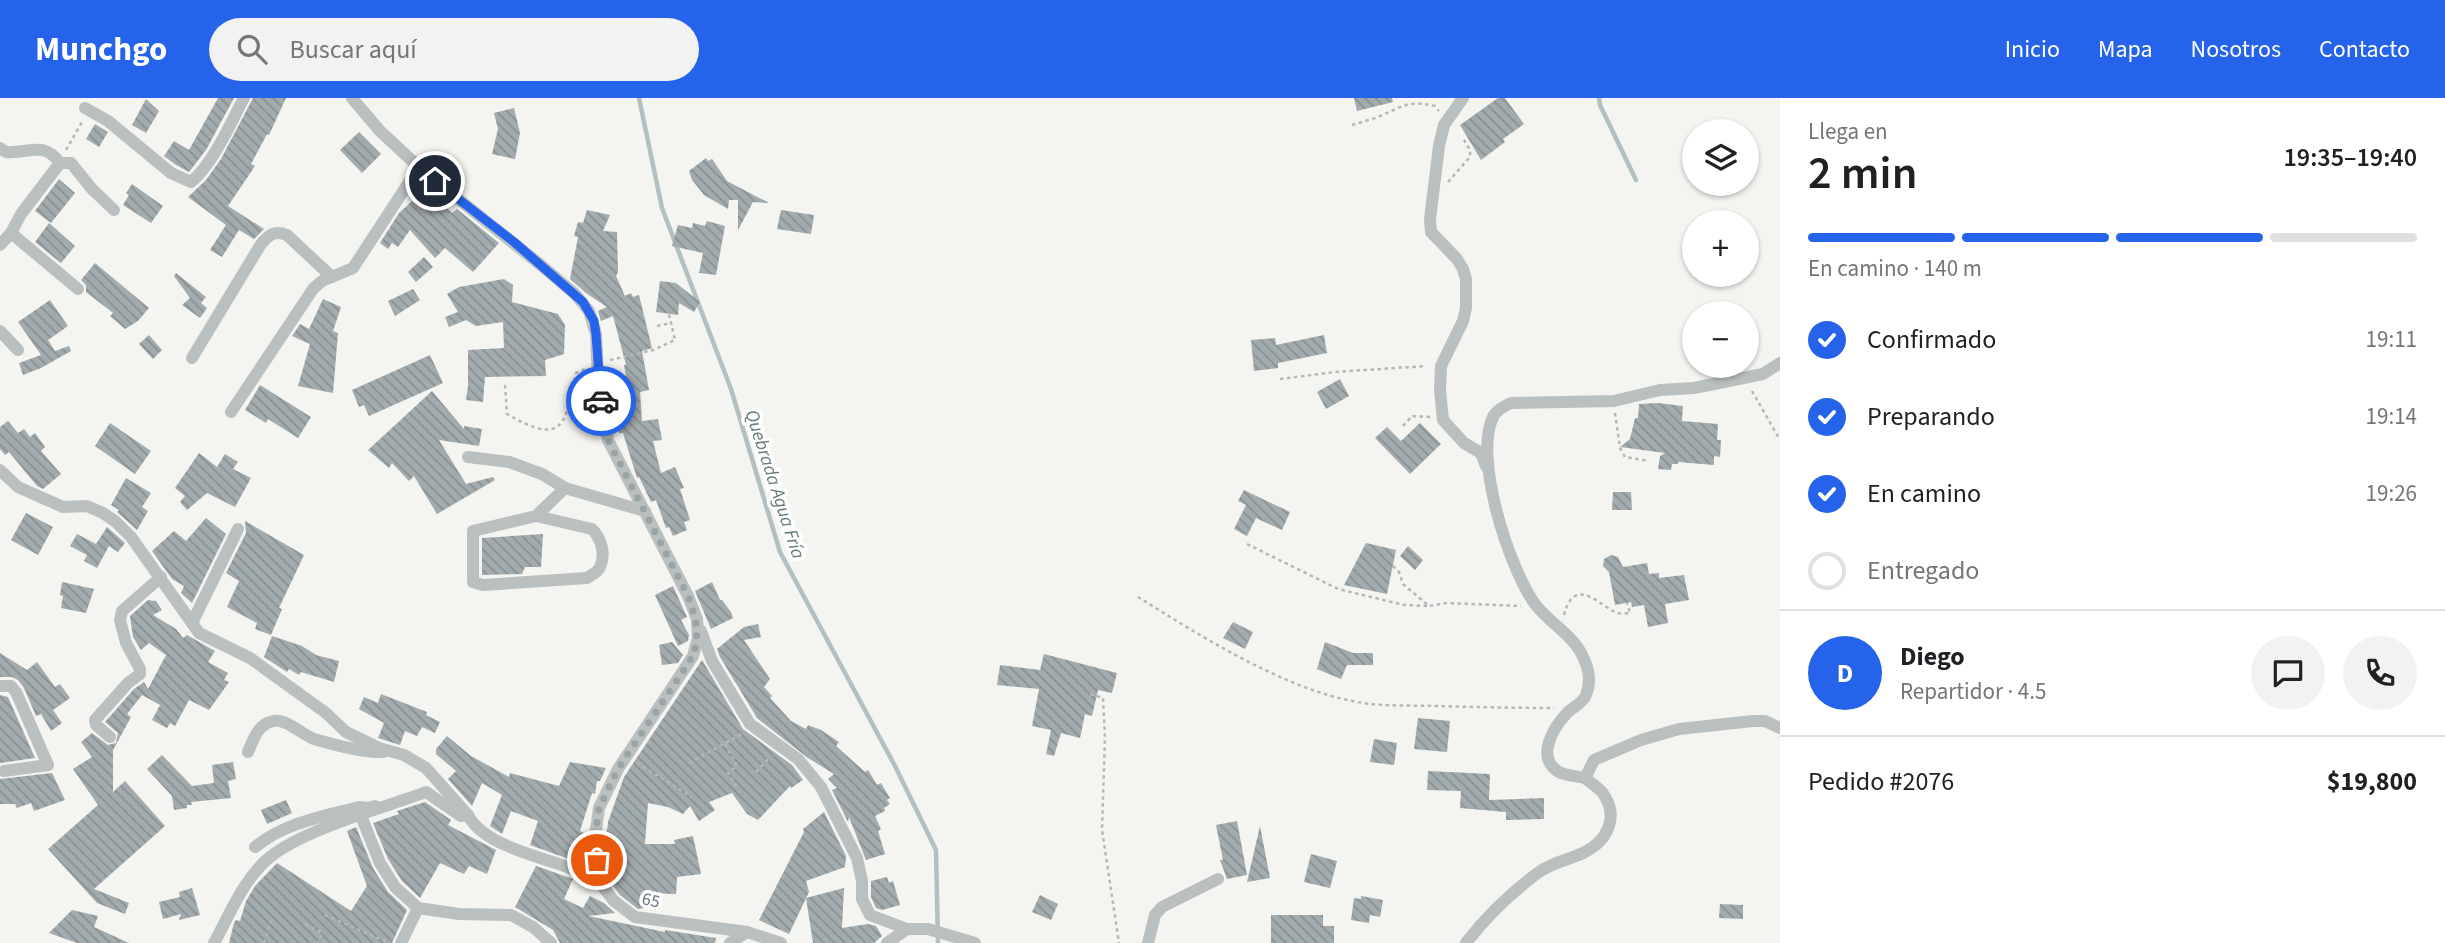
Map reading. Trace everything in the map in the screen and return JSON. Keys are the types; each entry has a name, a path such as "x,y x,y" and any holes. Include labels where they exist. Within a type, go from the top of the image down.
{"street":[{"path":"85,108 108,121 171,173 191,182 198,177 244,98"},
{"path":"352,98 380,131 419,167 514,242 583,302 594,321 602,415 608,440 688,596 712,661 740,711 754,727 806,767 828,799 857,858 862,881 862,899 870,915 907,929 928,929 975,943"},
{"path":"1462,98 1446,122 1439,146 1430,219 1431,232 1457,259 1464,269 1466,279 1463,321 1441,366 1440,390 1443,418 1451,431 1481,453 1491,479"},
{"path":"0,148 12,152 40,148 53,153 60,163"},
{"path":"60,163 71,163 92,190 114,210"},
{"path":"0,245 60,163"},
{"path":"231,412 313,289 352,268 419,167"},
{"path":"192,358 261,244 271,234 279,232 287,235 332,277"},
{"path":"11,233 78,289"},
{"path":"0,331 18,351"},
{"path":"1759,375 1780,363"},
{"path":"1466,943 1481,924 1539,872 1563,859 1584,852 1603,838 1610,828 1608,804 1602,792 1585,778 1561,773 1551,765 1547,757 1550,738 1565,715 1585,698 1590,680 1577,645 1550,622 1536,605 1512,562 1499,526 1491,479 1489,437 1493,417 1503,407 1511,404 1614,401 1660,390 1694,388 1746,378"},
{"path":"468,457 509,462 542,474 565,488 645,511"},
{"path":"0,470 18,487 63,507 87,506 116,522 131,537 161,577 199,633 250,658 326,713 346,732 404,755 426,768 468,815 473,825 494,839 575,870 600,883"},
{"path":"536,516 592,529 599,536 601,543 601,565 597,571 587,578 483,585 473,582 473,531 536,516 565,488"},
{"path":"192,623 238,529"},
{"path":"110,737 96,725 95,720 128,683 140,674 140,668 122,631 122,611 161,577"},
{"path":"600,883 595,837 599,808 626,756 693,656 698,638 697,619"},
{"path":"0,686 11,686 16,692 48,765 4,771"},
{"path":"248,752 259,729 271,721 280,721 313,738 370,753 390,751"},
{"path":"1585,778 1594,761 1608,753 1679,729 1753,721 1765,721 1780,728"},
{"path":"255,847 272,833 297,823 426,792 461,816 468,815"},
{"path":"214,943 250,879 270,857 294,842 426,792"},
{"path":"361,816 380,863 395,887 418,908 459,914 511,915 533,927 551,943"},
{"path":"1147,943 1155,915 1162,907 1218,879"},
{"name":"65","path":"600,883 614,901 635,917 747,932 781,943"},
{"path":"401,943 418,908"},
{"path":"887,943 907,929"},
{"path":"730,943 747,932"}],"path":[{"path":"1352,125 1380,117 1402,104 1416,102 1435,106 1446,122"},
{"path":"60,163 85,116 85,108"},
{"path":"1433,197 1470,157 1470,150 1464,140"},
{"path":"505,385 507,414 524,425 543,430 560,427 565,420 576,373 596,361 622,358 675,340 669,314"},
{"path":"657,326 671,323"},
{"path":"1280,379 1335,372 1441,366"},
{"path":"1746,378 1780,440"},
{"path":"1614,401 1620,448 1625,457 1649,461"},
{"path":"1403,426 1412,416 1443,418"},
{"path":"1247,544 1338,589 1404,605 1536,605"},
{"path":"1393,566 1399,572 1403,584 1429,606"},
{"path":"1559,628 1569,602 1577,596 1595,598 1619,614 1630,613 1627,603"},
{"path":"1138,597 1196,633 1286,679 1352,701 1386,705 1499,709 1554,708 1565,715"},
{"path":"1090,694 1103,698 1105,737 1102,830 1119,943"},
{"path":"690,763 754,727"},
{"path":"724,744 737,766 728,773 737,787"},
{"path":"756,772 780,745"},
{"path":"626,756 692,797"},
{"path":"325,915 388,943"},
{"path":"264,943 271,921"},
{"path":"305,924 322,933 318,943"}],"building":[{"path":"218,98 234,98 206,150 189,172 164,156 174,141 189,150"},
{"path":"253,98 286,98 269,135 267,134 251,164 255,166 228,206 264,229 254,239 239,230 222,257 210,250 226,225 188,197 206,180 221,159"},
{"path":"1354,98 1392,98 1393,102 1357,111"},
{"path":"1498,98 1505,98 1524,124 1481,160 1460,125"},
{"path":"146,99 159,111 146,133 132,125"},
{"path":"514,108 520,133 515,159 492,154 498,129 494,113"},
{"path":"95,124 108,132 99,147 86,139"},
{"path":"359,132 381,154 362,173 340,150"},
{"path":"706,158 708,161 712,159 727,181 769,203 753,202 738,230 738,200 729,200 728,209 704,195 692,180 689,171"},
{"path":"59,179 75,193 51,223 35,211"},
{"path":"132,184 163,206 151,223 123,205"},
{"path":"418,184 452,213 457,209 499,243 473,272 445,248 435,258 410,230 398,247 392,243 388,249 380,243 399,213 413,200 409,198"},
{"path":"587,210 610,215 603,231 617,232 616,276 625,296 631,293 633,297 639,295 652,348 642,351 649,390 640,392 642,421 658,419 662,440 653,441 661,473 675,467 684,488 680,489 690,520 684,522 687,530 673,536 669,527 666,528 656,500 651,502 639,477 637,478 623,433 619,433 614,388 628,388 626,365 613,316 601,321 598,311 607,307 570,279 578,237 574,236 578,222 583,223"},
{"path":"781,210 814,215 811,234 777,229"},
{"path":"707,221 725,226 716,275 699,273 703,253 672,246 678,225 692,228 693,223 705,226"},
{"path":"49,223 75,246 61,263 35,242"},
{"path":"424,257 433,267 416,282 408,272"},
{"path":"95,263 149,308 138,321 125,329 110,316 113,313 86,292 86,285 81,280"},
{"path":"176,273 206,297 201,303 207,308 200,318 182,305 190,298 174,276"},
{"path":"504,279 513,285 512,302 558,314 565,325 564,354 545,360 546,376 485,377 483,402 466,400 468,350 504,348 503,322 476,326 466,320 449,327 445,317 458,312 447,294 459,287"},
{"path":"660,281 676,283 700,302 694,312 679,303 678,315 656,312"},
{"path":"413,289 420,300 395,316 388,301"},
{"path":"323,299 341,307 333,331 338,333 333,393 298,386 310,344 292,336 300,324 309,329"},
{"path":"50,300 68,326 48,340 55,351 69,346 71,351 23,375 19,363 41,355 18,322"},
{"path":"149,335 162,350 153,359 139,344"},
{"path":"1324,335 1327,353 1278,363 1278,368 1254,371 1251,340 1275,338 1276,345"},
{"path":"430,355 443,383 369,416 364,405 359,407 352,390"},
{"path":"1340,379 1349,396 1326,409 1317,392"},
{"path":"260,385 311,417 298,438 268,419 266,423 245,410"},
{"path":"432,391 464,429 464,426 482,429 479,446 439,440 466,484 493,477 495,480 437,514 414,476 409,481 392,463 389,468 368,450"},
{"path":"1639,404 1683,406 1682,421 1718,424 1720,457 1714,456 1714,465 1678,462 1672,464 1671,470 1658,469 1660,456 1665,453 1620,447 1630,439 1635,418 1638,418"},
{"path":"8,421 18,433 24,429 30,437 35,433 45,447 41,451 61,474 43,489 37,486 9,452 5,455 0,449 0,427"},
{"path":"110,423 151,451 135,474 95,446"},
{"path":"1420,423 1441,444 1410,474 1375,438 1387,427 1401,441"},
{"path":"199,453 217,467 225,454 238,462 233,469 251,478 235,507 207,493 187,510 180,502 185,496 175,488"},
{"path":"126,478 151,493 142,507 148,511 137,530 111,505"},
{"path":"1244,490 1290,512 1282,530 1256,518 1247,536 1234,529 1246,505 1238,501"},
{"path":"1613,492 1631,492 1632,510 1612,510"},
{"path":"26,513 53,527 38,555 11,540"},
{"path":"206,518 226,534 192,603 181,593 184,586 172,579 152,551 174,531 186,541"},
{"path":"245,521 304,555 279,608 282,609 271,635 255,629 257,623 227,607 239,581 226,573 246,533"},
{"path":"107,527 125,543 118,552 109,546 97,568 84,561 87,555 70,546 77,534 96,544"},
{"path":"543,534 541,567 525,567 522,574 482,575 482,538"},
{"path":"1366,543 1396,550 1387,594 1344,585"},
{"path":"1408,546 1423,560 1415,570 1400,556"},
{"path":"1611,555 1618,557 1623,567 1647,563 1649,574 1659,573 1659,578 1684,575 1689,600 1665,604 1668,623 1648,627 1644,605 1632,607 1631,602 1615,605 1609,572 1603,566 1604,559"},
{"path":"62,582 94,589 86,613 61,608"},
{"path":"712,582 720,600 733,618 711,629 695,591"},
{"path":"673,586 687,617 681,620 689,635 688,641 678,646 655,595"},
{"path":"148,600 156,601 162,610 153,615 176,629 183,638 187,635 215,651 208,662 228,673 224,680 229,682 209,710 189,700 175,726 170,723 167,728 152,720 160,705 142,695 127,714 131,717 113,750 113,792 125,781 165,826 94,889 129,903 125,914 97,903 48,849 98,805 73,769 92,757 81,742 92,733 108,745 116,743 118,733 105,722 134,689 144,682 148,689 166,655 149,643 141,650 133,637 130,616"},
{"path":"1233,622 1253,632 1245,649 1223,638"},
{"path":"758,624 761,637 744,640 770,679 764,687 772,696 770,698 791,721 806,729 808,725 821,730 839,742 836,746 865,772 868,770 877,785 881,783 890,798 887,800 890,804 884,808 885,811 875,816 881,829 878,831 885,854 866,860 849,817 848,822 832,790 837,788 828,779 834,774 808,758 757,718 720,657 717,649 744,627"},
{"path":"272,636 302,646 316,655 339,661 334,682 301,672 299,675 289,669 287,672 264,657"},
{"path":"672,642 683,655 678,663 662,665 659,645"},
{"path":"1325,642 1353,653 1373,653 1373,665 1347,665 1341,679 1317,669"},
{"path":"0,653 27,670 37,662 55,687 60,684 70,698 53,710 62,723 51,731 41,714 36,716 18,680 0,677"},
{"path":"1044,654 1117,673 1112,693 1098,690 1092,716 1085,714 1080,738 1061,733 1054,756 1046,754 1051,730 1032,726 1039,689 997,685 1000,665 1040,670"},
{"path":"702,660 743,729 792,765 803,780 791,788 790,786 758,820 747,814 732,793 709,802 715,810 699,821 690,806 683,814 668,807 648,803 645,844 675,844 674,840 693,836 701,874 677,877 676,894 648,893 650,907 638,909 620,895 610,882 605,849 608,822 624,777"},
{"path":"381,694 427,712 426,715 440,722 435,733 422,727 417,736 405,731 400,745 378,738 384,723 359,709 364,697 378,703"},
{"path":"0,695 8,697 35,758 0,763"},
{"path":"1418,718 1450,721 1447,752 1414,749"},
{"path":"447,736 471,756 509,777 510,773 559,786 570,762 606,768 600,781 597,781 595,794 592,793 580,831 586,834 580,863 530,845 538,821 511,811 502,834 490,826 502,795 482,783 472,806 448,779 456,771 436,754 436,749"},
{"path":"1374,739 1397,743 1394,765 1370,762"},
{"path":"162,755 192,786 214,783 212,765 233,762 236,779 228,781 231,798 191,802 192,805 187,805 187,808 174,810 172,796 147,769"},
{"path":"1428,771 1490,774 1489,800 1544,798 1544,819 1506,820 1506,812 1460,808 1461,791 1427,790"},
{"path":"52,773 65,800 34,811 31,803 17,808 15,804 0,804 0,779"},
{"path":"286,800 292,813 267,824 261,810"},
{"path":"425,802 451,820 448,825 496,850 487,874 469,866 464,874 440,863 420,898 402,881 388,859 373,823 399,814 397,811"},
{"path":"824,812 846,856 845,867 806,881 809,892 789,934 759,920 804,832 803,829"},
{"path":"1237,821 1247,875 1227,879 1220,860 1223,860 1216,825"},
{"path":"1260,826 1270,878 1247,882"},
{"path":"356,827 373,868 388,892 407,910 392,943 229,943 234,923 236,920 240,921 246,901 255,886 277,863 351,911 367,886 347,831"},
{"path":"1311,854 1337,861 1330,888 1304,882"},
{"path":"536,866 573,879 564,899 583,908 590,896 615,913 588,916 665,932 716,938 715,943 560,943 553,930 515,907"},
{"path":"887,877 889,883 893,881 900,905 882,910 876,908 871,897 871,881"},
{"path":"192,888 200,915 179,920 181,914 163,919 159,902 180,897 179,892"},
{"path":"844,888 842,928 868,924 876,926 882,936 874,943 813,943 806,898"},
{"path":"1040,895 1058,904 1051,920 1032,912"},
{"path":"1361,896 1383,900 1380,917 1370,915 1369,923 1351,920 1354,898 1361,899"},
{"path":"1720,904 1743,905 1743,919 1719,918"},
{"path":"72,910 98,916 94,927 129,943 77,943 49,933"},
{"path":"1271,915 1323,915 1323,926 1334,926 1334,943 1271,943"}],"waterway":[{"name":"Quebrada Agua Fría","path":"639,98 662,208 731,389 780,552 895,766 936,850 938,943"},
{"path":"1599,98 1636,180"}],"way so far":[{"path":"597,860 595,837 599,808 618,769 693,656 698,638 697,619 688,596 608,440 601,401"}],"route":[{"path":"435,181 514,242 583,302 594,321 601,401"}]}
